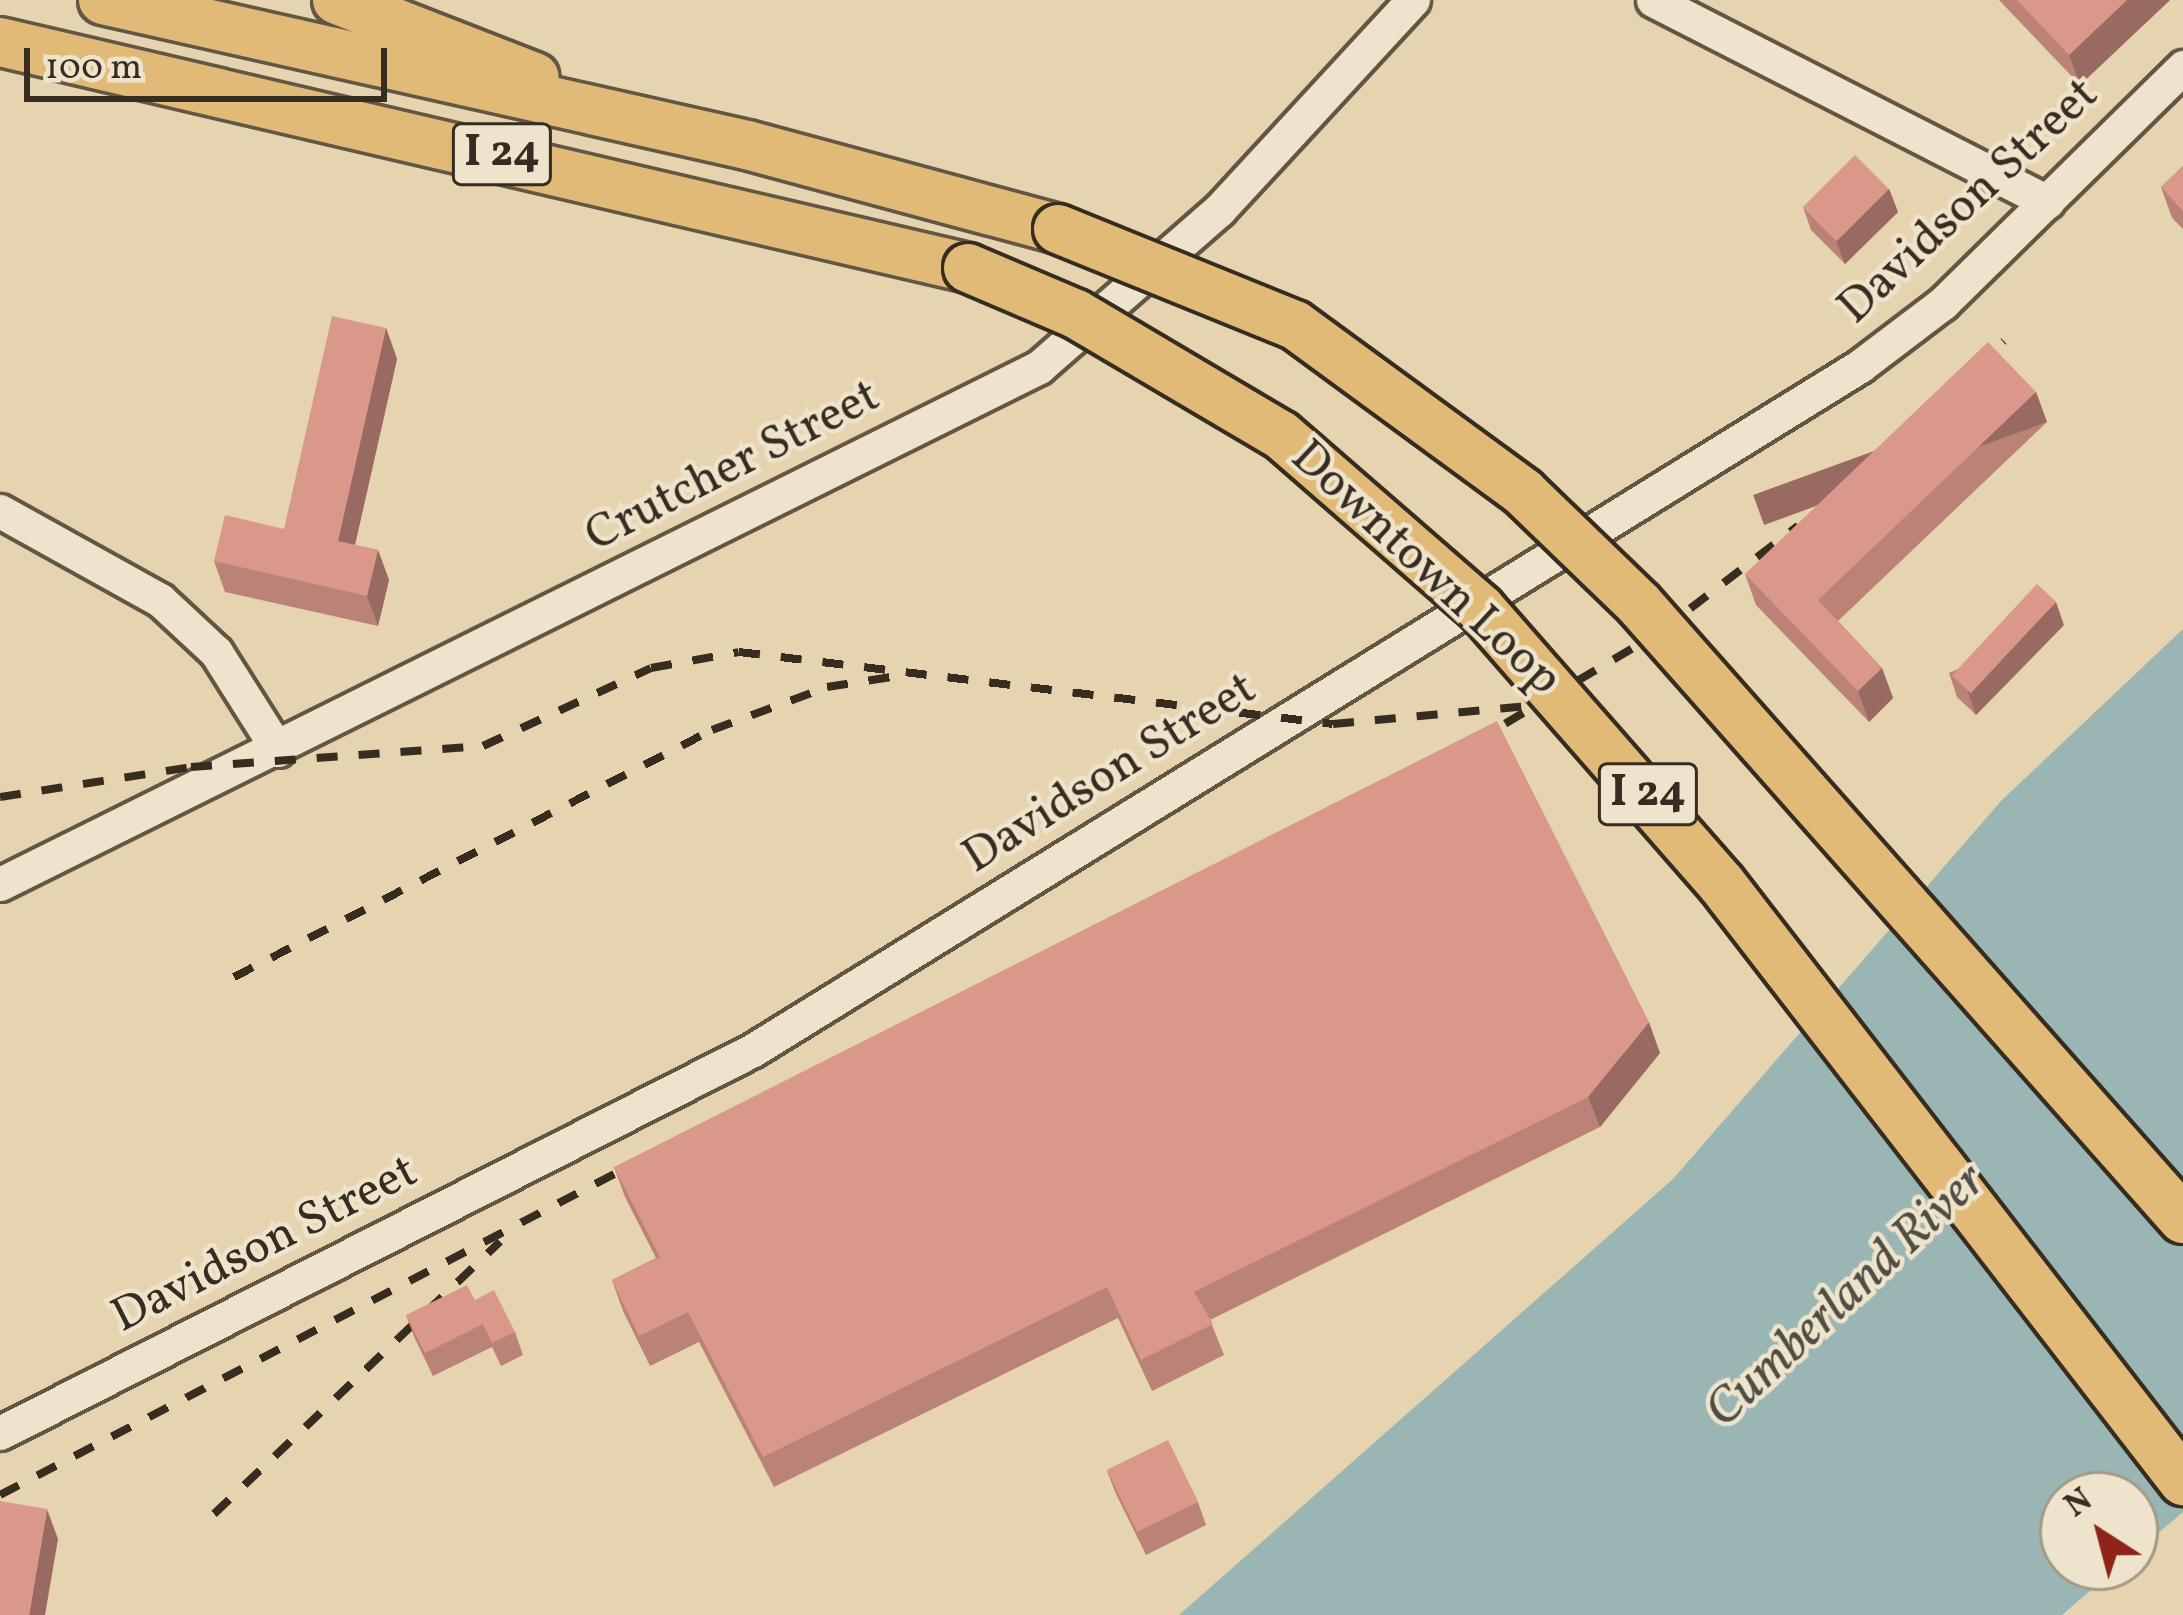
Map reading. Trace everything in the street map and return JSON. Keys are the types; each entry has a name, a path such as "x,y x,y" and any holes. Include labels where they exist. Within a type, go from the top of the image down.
{"highway":[{"name":"I 24","path":"103,0 632,120 1058,229 1295,325 1523,492 1669,637 2183,1219"},
{"path":"337,0 632,120"},
{"name":"Downtown Loop","path":"11,49 968,268 1076,314 1281,434 1480,609 1721,883 2183,1481"}],"street":[{"name":"Crutcher Street","path":"0,884 278,750 1040,367 1219,209 1413,0"},
{"path":"1653,0 2047,202"},
{"name":"Davidson Street","path":"0,1432 753,1050 1861,366 2047,202 2183,68"},
{"path":"0,511 160,600 216,652 278,750"}],"water":[{"name":"Cumberland River","path":"2183,629 2183,1512 2159,1532 2159,1471 2039,1471 2039,1591 2090,1591 2062,1615 1179,1615 1673,1179 2001,801"}],"building":[{"path":"2017,0 2127,0 2069,55"},
{"path":"1855,155 1889,189 1837,241 1803,207"},
{"path":"2183,166 2183,211 2161,187"},
{"path":"332,316 386,328 338,541 378,550 367,596 214,561 225,515 284,529"},
{"path":"1988,342 2036,392 1818,600 1882,668 1858,691 1745,574"},
{"path":"2037,584 2056,602 1971,693 1952,675"},
{"path":"1497,721 1649,1022 1588,1097 1194,1292 1213,1324 1141,1360 1107,1287 763,1457 688,1312 639,1336 612,1280 660,1257 614,1167"},
{"path":"467,1285 475,1300 494,1290 515,1332 492,1343 483,1324 425,1353 406,1315"},
{"path":"1168,1440 1198,1502 1137,1532 1107,1470"},
{"path":"0,1501 47,1509 29,1615 0,1615"}],"railway":[{"path":"1972,370 2004,341"},
{"path":"1469,745 1657,634 1798,526"},
{"path":"0,797 191,767 483,746 651,668 739,652 1333,724 1528,706"},
{"path":"234,977 712,730 827,687 891,677"},
{"path":"0,1495 643,1159"},
{"path":"214,1514 500,1242"}]}
